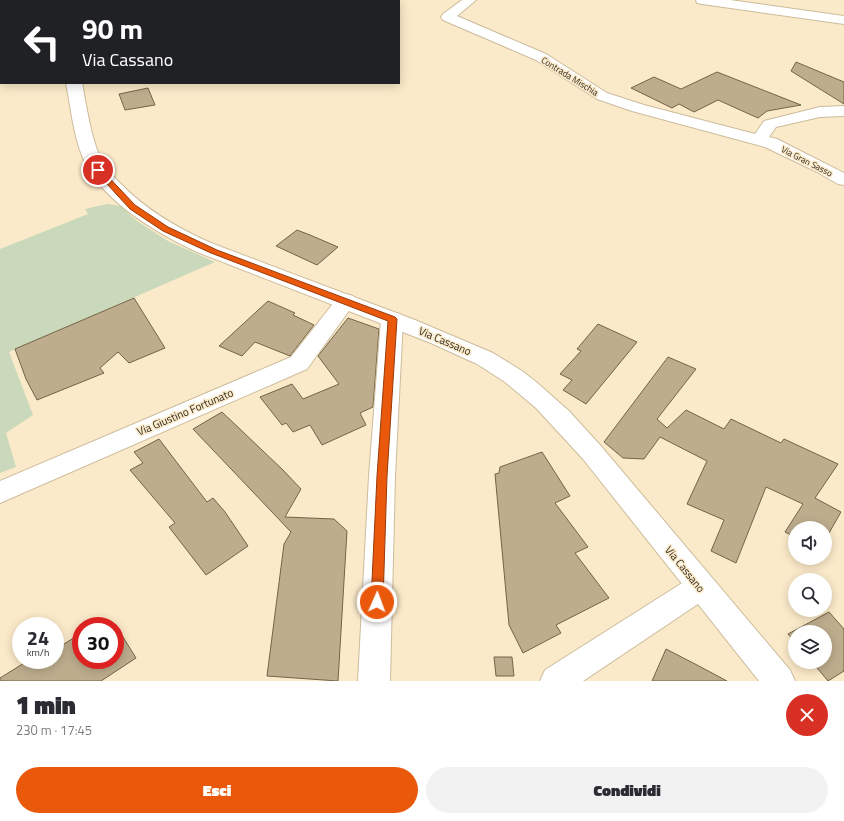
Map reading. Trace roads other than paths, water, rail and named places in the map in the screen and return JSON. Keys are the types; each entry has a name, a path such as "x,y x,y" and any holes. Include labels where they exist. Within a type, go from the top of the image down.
{"street":[{"name":"Contrada Mischia","path":"470,0 448,17 541,57 602,96 638,108 765,141"},
{"path":"702,0 844,20"},
{"name":"Via Cassano","path":"74,84 85,140 90,156 98,170 133,207 165,229 194,244 463,347 487,360 526,386 570,430 611,477 700,587 779,681"},
{"path":"765,141 770,124 820,112 844,111"},
{"name":"Via Gran Sasso","path":"765,141 823,168 844,180"},
{"name":"Via Giustino Fortunato","path":"0,492 299,362 346,301"},
{"path":"374,681 382,476 392,319"},
{"path":"556,681 700,587"}]}
